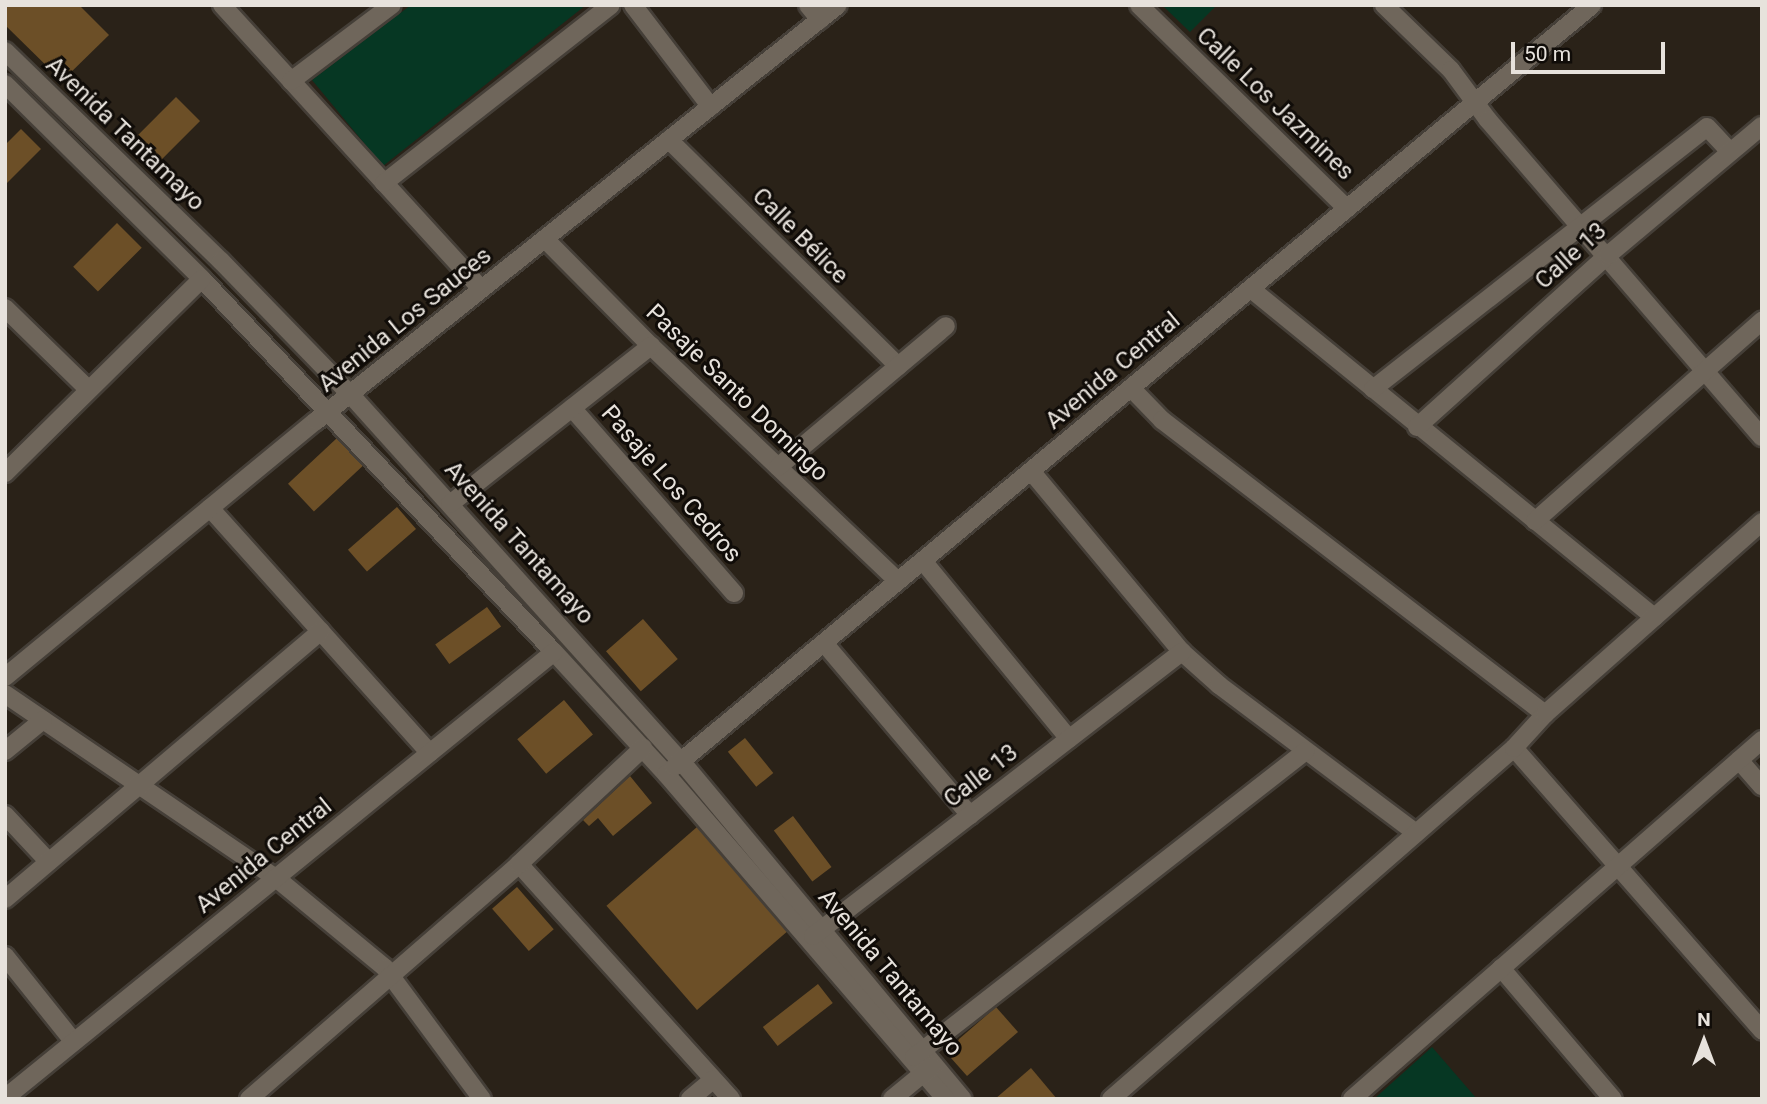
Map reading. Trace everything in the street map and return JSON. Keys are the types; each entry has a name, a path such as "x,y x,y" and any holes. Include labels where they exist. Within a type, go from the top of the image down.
{"street":[{"path":"222,5 481,289"},
{"path":"291,81 392,5"},
{"path":"384,183 611,5"},
{"path":"633,5 711,107"},
{"path":"808,5 820,20"},
{"name":"Avenida Los Sauces","path":"5,677 350,394 838,5"},
{"name":"Calle Los Jazmines","path":"1139,5 1347,209"},
{"path":"1384,5 1476,101 1762,437"},
{"name":"Avenida Central","path":"666,774 1592,5"},
{"name":"Avenida Tantamayo","path":"5,51 221,261 350,394 681,761 815,934"},
{"name":"Avenida Tantamayo","path":"5,84 202,279 330,412 815,934 924,1061 963,1099"},
{"name":"Calle 13","path":"1418,427 1608,255 1762,126"},
{"name":"Calle 13","path":"1373,389 1707,127 1730,152"},
{"name":"Calle Bélice","path":"669,140 898,366"},
{"name":"Pasaje Santo Domingo","path":"545,239 651,346 898,581"},
{"path":"5,472 202,279"},
{"path":"1251,289 1654,617"},
{"path":"5,308 89,390"},
{"path":"1535,522 1762,321"},
{"path":"778,467 946,326"},
{"path":"450,504 651,346"},
{"path":"1132,388 1163,420 1545,714"},
{"name":"Pasaje Los Cedros","path":"572,408 734,593"},
{"path":"1031,471 1182,652 1416,834"},
{"path":"210,508 430,753"},
{"path":"1111,1099 1514,748 1545,714 1762,522"},
{"path":"923,561 1069,739"},
{"path":"5,899 321,631"},
{"path":"824,643 970,815"},
{"name":"Avenida Central","path":"5,1098 554,652"},
{"name":"Calle 13","path":"815,934 1182,652"},
{"path":"5,694 276,878 390,976 482,1099"},
{"path":"5,751 43,720"},
{"path":"1352,1099 1762,740"},
{"path":"249,1099 519,864 643,748"},
{"path":"1514,748 1762,1030"},
{"path":"892,1099 924,1061 1306,751"},
{"path":"1739,760 1762,786"},
{"path":"5,815 49,862"},
{"path":"519,864 731,1099"},
{"path":"5,956 74,1042"},
{"path":"1501,968 1613,1099"},
{"name":"Avenida Tantamayo","path":"924,1061 946,1099"},
{"path":"690,1099 713,1080"}],"green space":[{"path":"411,5 586,5 383,166 312,80"},
{"path":"1162,5 1217,5 1190,32"},
{"path":"1432,1047 1477,1099 1374,1099"}],"building":[{"path":"5,5 79,5 109,35 62,81 5,25"},
{"path":"176,97 200,121 153,168 129,144"},
{"path":"21,129 41,149 5,185 5,145"},
{"path":"117,223 142,248 98,292 73,267"},
{"path":"337,438 363,466 314,511 288,484"},
{"path":"397,507 416,529 367,572 348,550"},
{"path":"487,607 501,626 449,664 435,645"},
{"path":"643,619 678,659 641,691 606,651"},
{"path":"564,700 593,734 546,774 517,739"},
{"path":"745,738 773,773 756,787 728,752"},
{"path":"630,776 652,803 613,836 598,818 589,826 583,820"},
{"path":"793,816 832,867 812,882 774,830"},
{"path":"697,827 788,931 697,1010 606,906"},
{"path":"517,887 554,929 529,951 492,909"},
{"path":"818,984 833,1003 778,1046 763,1027"},
{"path":"996,1007 1018,1032 967,1076 951,1058 959,1039"},
{"path":"1031,1068 1057,1099 995,1099"}]}
